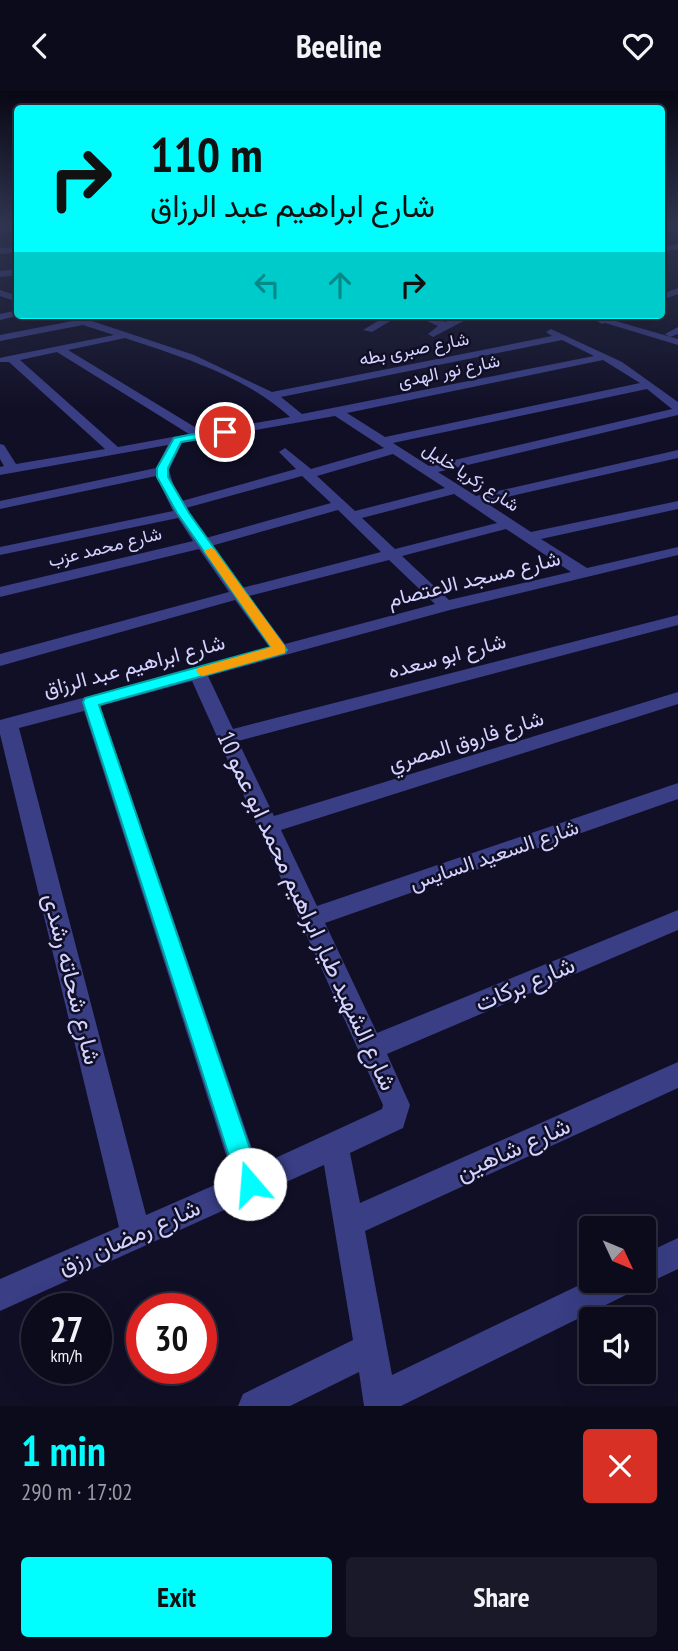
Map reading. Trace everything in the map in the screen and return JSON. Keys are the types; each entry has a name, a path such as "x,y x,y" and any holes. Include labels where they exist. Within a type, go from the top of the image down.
{"street":[{"path":"75,319 227,374 272,395 300,419"},
{"path":"368,330 388,319"},
{"path":"429,319 444,325"},
{"path":"433,334 444,325 460,319"},
{"path":"616,319 676,336"},
{"path":"0,338 83,322"},
{"path":"550,331 604,357 676,404"},
{"path":"6,360 124,336"},
{"name":"شارع صبرى بطه","path":"272,395 563,337"},
{"path":"60,350 201,436"},
{"name":"شارع نور الهدى","path":"6,470 300,419 604,357"},
{"path":"6,360 115,451"},
{"path":"0,551 181,510 387,446 648,385"},
{"path":"427,471 676,404"},
{"name":"شارع زكريا خليل","path":"337,412 584,573"},
{"path":"177,440 162,471 164,480 181,510 280,650"},
{"path":"0,448 6,470"},
{"path":"285,452 446,606"},
{"path":"473,501 678,454"},
{"path":"0,505 162,471"},
{"path":"352,516 454,489"},
{"name":"شارع محمد عزب","path":"0,592 204,543 340,505"},
{"path":"528,537 678,505"},
{"path":"0,660 508,524"},
{"name":"شارع مسجد الاعتصام","path":"280,650 446,606 678,551"},
{"name":"شارع ابو سعده","path":"228,737 678,620"},
{"name":"شارع ابراهيم عبد الرزاق","path":"4,725 280,650"},
{"name":"شارع الشهيد طيار ابراهيم محمد ابو عمو 10","path":"198,672 397,1105 393,1118 335,1146"},
{"name":"شارع فاروق المصري","path":"268,826 678,698"},
{"path":"90,702 250,1184"},
{"name":"شارع شحاته رشدى","path":"4,725 136,1234"},
{"name":"شارع السعيد السايس","path":"311,918 678,792"},
{"name":"شارع بركات","path":"371,1048 678,920"},
{"name":"شارع شاهين","path":"348,1223 678,1075"},
{"path":"335,1146 380,1403 597,1293"},
{"name":"شارع رمضان رزق","path":"0,1295 335,1146"},
{"path":"656,1263 678,1253"},
{"path":"255,1406 370,1349"}],"slow traffic":[{"path":"203,671 280,650 210,551"}],"route":[{"path":"225,432 177,440 163,468 163,477 183,513 280,650 90,702 250,1184"}]}
